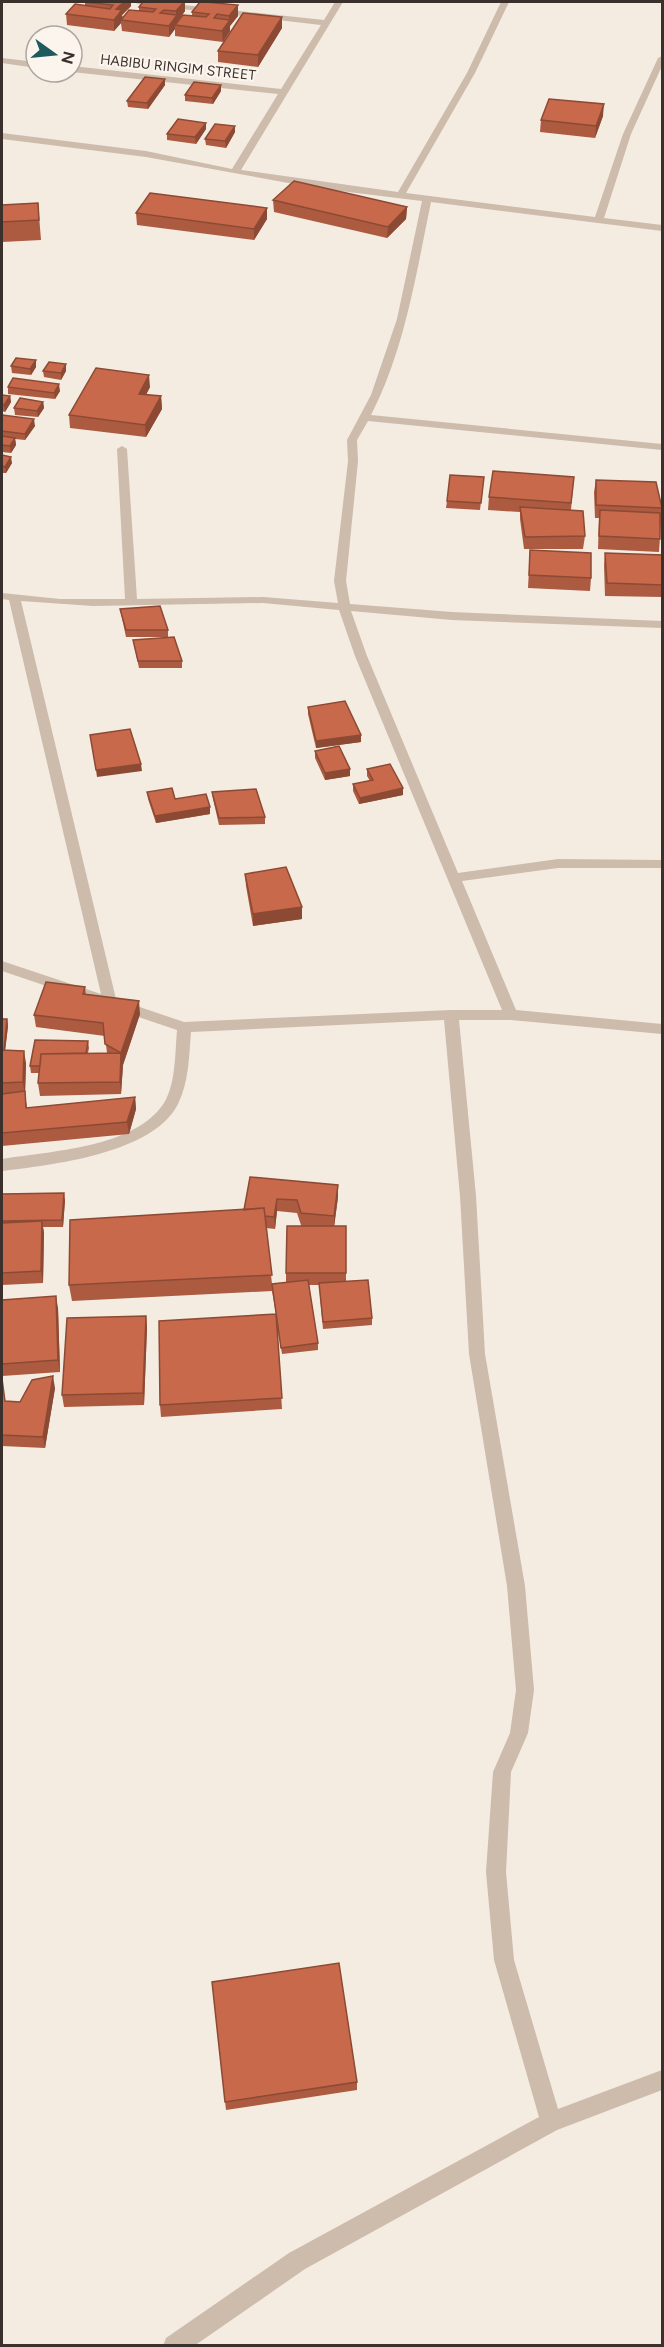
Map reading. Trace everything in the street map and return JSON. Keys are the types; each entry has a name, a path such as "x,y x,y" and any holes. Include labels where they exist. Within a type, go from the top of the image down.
{"street":[{"path":"138,2 169,3 325,23"},
{"path":"235,172 339,2"},
{"path":"401,195 471,73 505,2"},
{"path":"599,220 627,134 663,58"},
{"path":"2,61 24,64"},
{"name":"HABIBU RINGIM STREET","path":"84,70 282,92"},
{"path":"2,136 146,154 235,172 427,199 663,228"},
{"path":"427,199 402,319 376,395 352,440 353,461 340,581 346,615 361,656 511,1016"},
{"path":"363,417 663,447"},
{"path":"122,449 130,602"},
{"path":"110,1002 8,597 60,602 263,600 452,616 663,624"},
{"path":"455,878 497,869 574,861 663,864"},
{"path":"2,966 184,1027 451,1015 511,1016 663,1029"},
{"path":"451,1015 468,1196 477,1354 516,1586 525,1690 519,1733 502,1772 496,1872 504,1960 551,2122"},
{"path":"2,1165 95,1149 145,1131 170,1106 180,1074 184,1027"},
{"path":"174,2346 297,2261 551,2122 663,2080"}],"building":[{"path":"85,2 124,2 116,9 122,10 114,20 66,14 75,4 110,9 113,5"},
{"path":"143,2 184,2 176,11 164,10 160,13 177,15 169,26 121,20 129,10 153,12 156,9 139,7"},
{"path":"200,2 238,5 229,16 217,14 214,18 230,20 222,31 175,25 183,15 206,17 209,14 192,12"},
{"path":"243,13 282,17 258,55 218,51"},
{"path":"145,77 165,79 147,103 127,101"},
{"path":"194,82 221,85 212,98 185,95"},
{"path":"549,99 604,104 596,126 541,120"},
{"path":"178,119 206,123 195,137 167,134"},
{"path":"215,124 235,126 225,141 205,139"},
{"path":"294,181 407,207 388,227 273,200"},
{"path":"150,193 267,208 254,229 136,213"},
{"path":"38,203 39,220 2,222 2,205"},
{"path":"16,358 36,360 30,369 11,366"},
{"path":"49,362 66,364 61,373 43,371"},
{"path":"96,368 149,375 139,394 161,396 145,425 69,415"},
{"path":"13,378 59,384 54,393 8,387"},
{"path":"2,395 10,396 4,405 2,405"},
{"path":"20,398 43,402 37,411 14,408"},
{"path":"2,415 34,419 25,434 2,431"},
{"path":"2,436 15,438 10,446 2,445"},
{"path":"2,455 11,457 5,467 2,466"},
{"path":"493,471 574,477 571,503 489,497"},
{"path":"450,475 484,477 481,503 447,501"},
{"path":"596,480 656,482 662,508 596,505"},
{"path":"520,507 583,511 585,536 525,537"},
{"path":"600,510 660,513 660,539 599,536"},
{"path":"530,550 591,553 591,578 529,575"},
{"path":"605,553 663,555 663,585 607,583"},
{"path":"160,606 168,630 126,630 120,609"},
{"path":"174,637 182,661 138,661 133,640"},
{"path":"345,701 361,735 316,741 308,707"},
{"path":"130,729 141,764 96,770 90,735"},
{"path":"339,746 350,769 325,773 315,751"},
{"path":"390,764 403,788 360,798 353,784 373,780 367,769"},
{"path":"172,788 175,799 206,794 210,807 155,816 147,792"},
{"path":"256,789 265,817 219,818 212,792"},
{"path":"286,867 302,907 253,914 245,874"},
{"path":"46,982 85,987 83,994 139,1001 121,1053 105,1044 103,1023 34,1015"},
{"path":"2,1019 7,1019 4,1050 2,1050"},
{"path":"35,1040 88,1041 86,1053 41,1054 40,1066 30,1066"},
{"path":"2,1050 24,1051 23,1082 2,1083"},
{"path":"121,1053 120,1082 38,1083 41,1054"},
{"path":"25,1091 26,1108 135,1097 127,1122 2,1133 2,1094"},
{"path":"250,1177 338,1185 334,1216 301,1213 297,1200 277,1199 274,1217 265,1216 264,1208 244,1210"},
{"path":"64,1193 62,1220 2,1221 2,1194"},
{"path":"264,1208 272,1275 69,1285 70,1220"},
{"path":"42,1221 41,1271 2,1273 2,1223"},
{"path":"287,1226 346,1226 346,1273 286,1273"},
{"path":"308,1280 318,1343 281,1348 272,1284"},
{"path":"368,1280 372,1318 323,1322 319,1283"},
{"path":"56,1296 58,1360 2,1364 2,1300"},
{"path":"276,1314 282,1398 160,1405 159,1321"},
{"path":"146,1316 143,1393 62,1395 67,1318"},
{"path":"53,1376 43,1437 2,1435 2,1379 5,1401 20,1402 32,1380"},
{"path":"339,1963 357,2082 225,2102 212,1982"}]}
